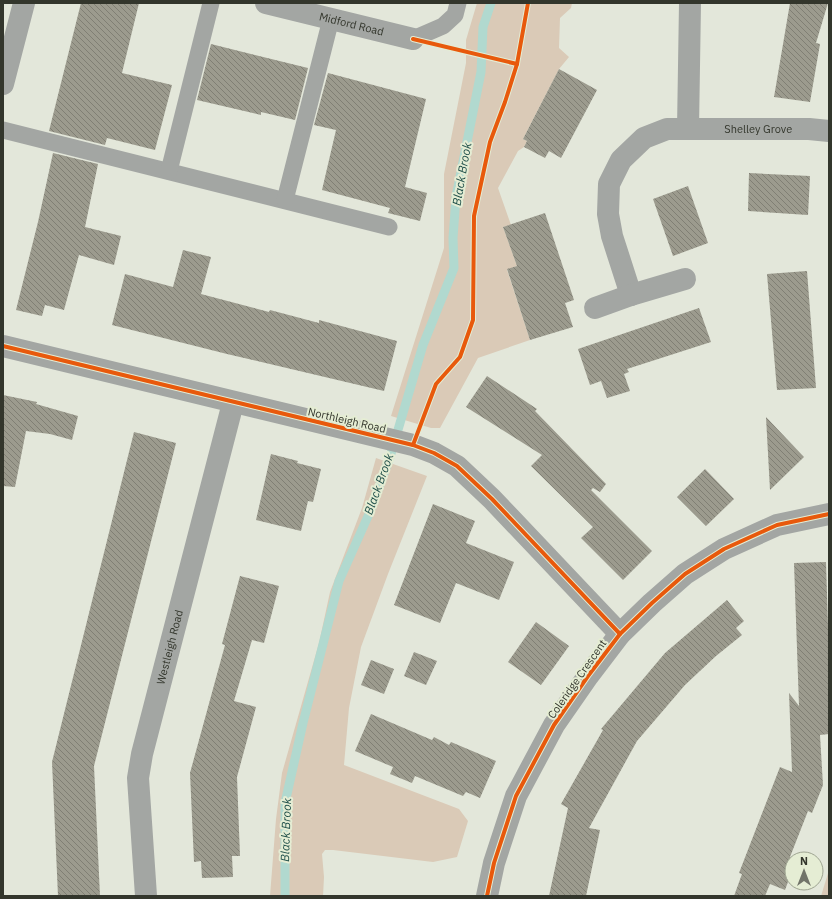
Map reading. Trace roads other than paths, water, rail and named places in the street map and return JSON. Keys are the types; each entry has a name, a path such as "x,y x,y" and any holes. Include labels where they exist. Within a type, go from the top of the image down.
{"street":[{"path":"3,84 24,3"},
{"name":"Midford Road","path":"266,3 413,39"},
{"path":"688,130 690,3"},
{"name":"Shelley Grove","path":"631,295 612,236 608,214 609,184 621,160 644,138 667,129 829,131"},
{"path":"595,308 631,295 685,279"},
{"name":"Northleigh Road","path":"3,346 233,403 377,436 413,445 434,453 457,466 492,499 620,634"},
{"name":"Westleigh Road","path":"146,896 138,778 142,754 233,403"},
{"name":"Coleridge Crescent","path":"487,896 494,863 516,796 554,725 588,676 620,634 685,574 724,549 777,525 829,514"}],"lane":[{"path":"169,171 211,3"},
{"path":"413,39 443,26 455,15 458,3"},
{"path":"285,200 331,19"},
{"path":"3,130 389,227"}],"waterway":[{"name":"Black Brook","path":"285,896 285,803 303,723 339,581 369,514 390,457 423,345 454,268 453,238 456,197 481,72 483,27 491,3"}]}
